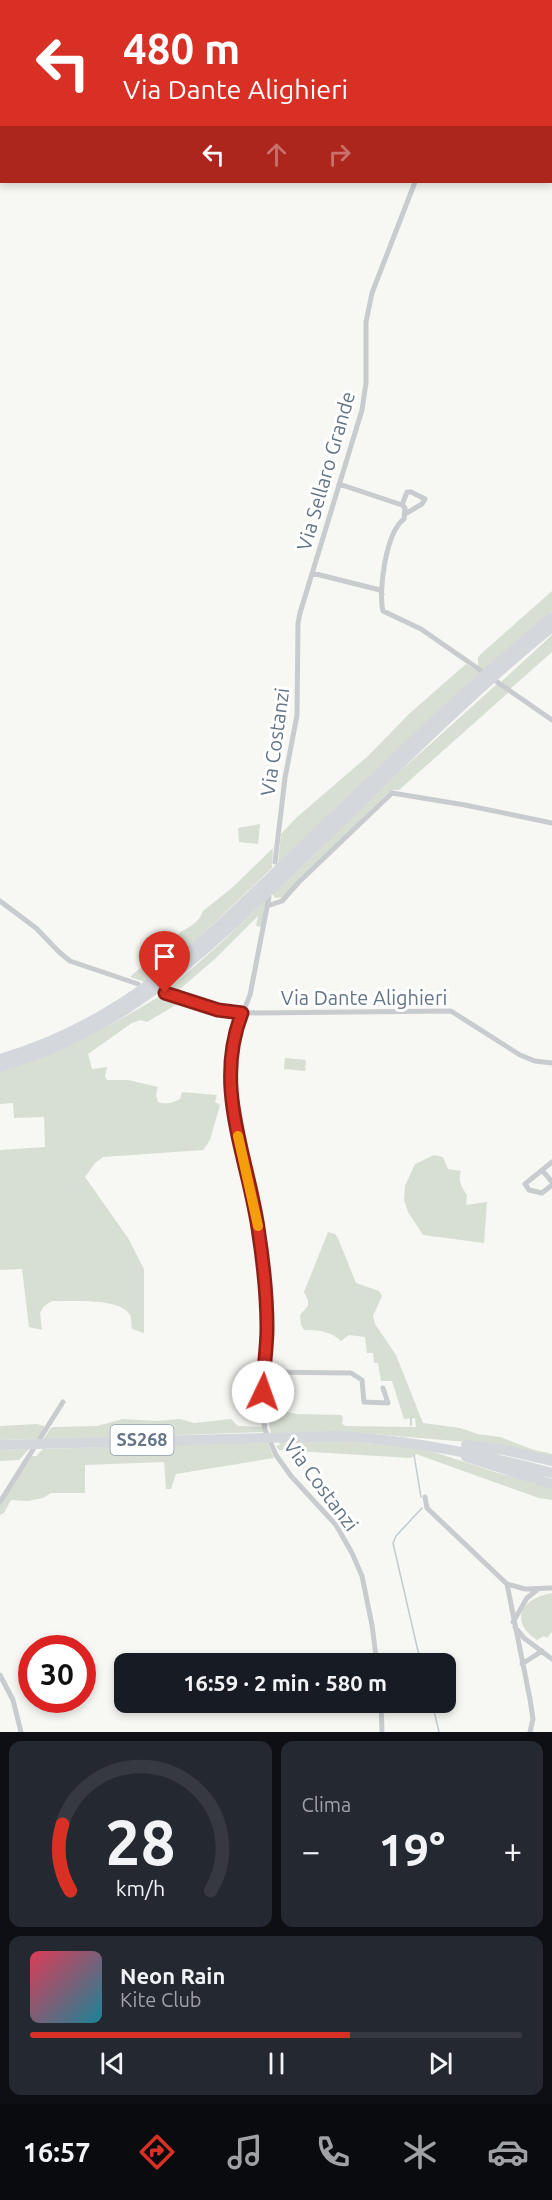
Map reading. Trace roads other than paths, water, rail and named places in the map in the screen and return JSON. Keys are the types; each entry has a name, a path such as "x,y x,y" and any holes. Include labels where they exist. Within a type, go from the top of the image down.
{"highway":[{"path":"0,1067 68,1042 133,1006 194,960 267,899 277,866 552,617"},
{"path":"0,1059 28,1050 83,1026 142,991 189,954 272,882 488,675 552,627"},
{"path":"0,1054 28,1050"},
{"name":"SS268","path":"0,1445 274,1436 359,1437 432,1446 496,1458 552,1473"},
{"path":"432,1446 492,1448 552,1461"},
{"path":"432,1446 552,1484"}],"street":[{"name":"Via Sellaro Grande","path":"307,591 362,410 366,383 366,322 376,282 415,183"},
{"path":"339,484 405,508 404,519 398,524 387,552 382,594 383,611 430,635 552,720"},
{"path":"402,505 407,492 425,499 422,504 405,514"},
{"path":"312,573 380,590 382,594"},
{"name":"Via Costanzi","path":"277,866 285,778 296,730 298,623 307,591"},
{"path":"267,899 282,901 392,793 552,823"},
{"name":"Via Costanzi","path":"267,899 250,995 242,1013 231,1057 230,1082 234,1123 242,1148 258,1226 263,1265 267,1328 262,1411 265,1430 276,1455 291,1476 336,1525 352,1553 362,1576 376,1653"},
{"path":"0,901 36,928 70,961 138,984"},
{"name":"Via Dante Alighieri","path":"165,993 218,1010 242,1013 451,1011 520,1055 535,1061 552,1063"},
{"path":"542,1170 552,1183 542,1193 529,1190 525,1184 542,1170 552,1162"},
{"path":"263,1372 351,1373 362,1380 364,1402 388,1403 382,1388"},
{"path":"0,1502 63,1402"},
{"path":"424,1497 427,1508 507,1584 537,1590 552,1588"},
{"path":"507,1584 533,1719 530,1732"},
{"path":"514,1624 527,1598 537,1590"},
{"path":"514,1624 524,1638 552,1659"},
{"path":"522,1664 542,1651"},
{"path":"0,1675 13,1700 21,1732"},
{"path":"381,1713 382,1732"}],"waterway":[{"path":"411,1418 411,1425"},
{"path":"414,1455 421,1497"},
{"path":"418,1653 393,1543 396,1536 422,1508"},
{"path":"435,1713 439,1732"}]}
